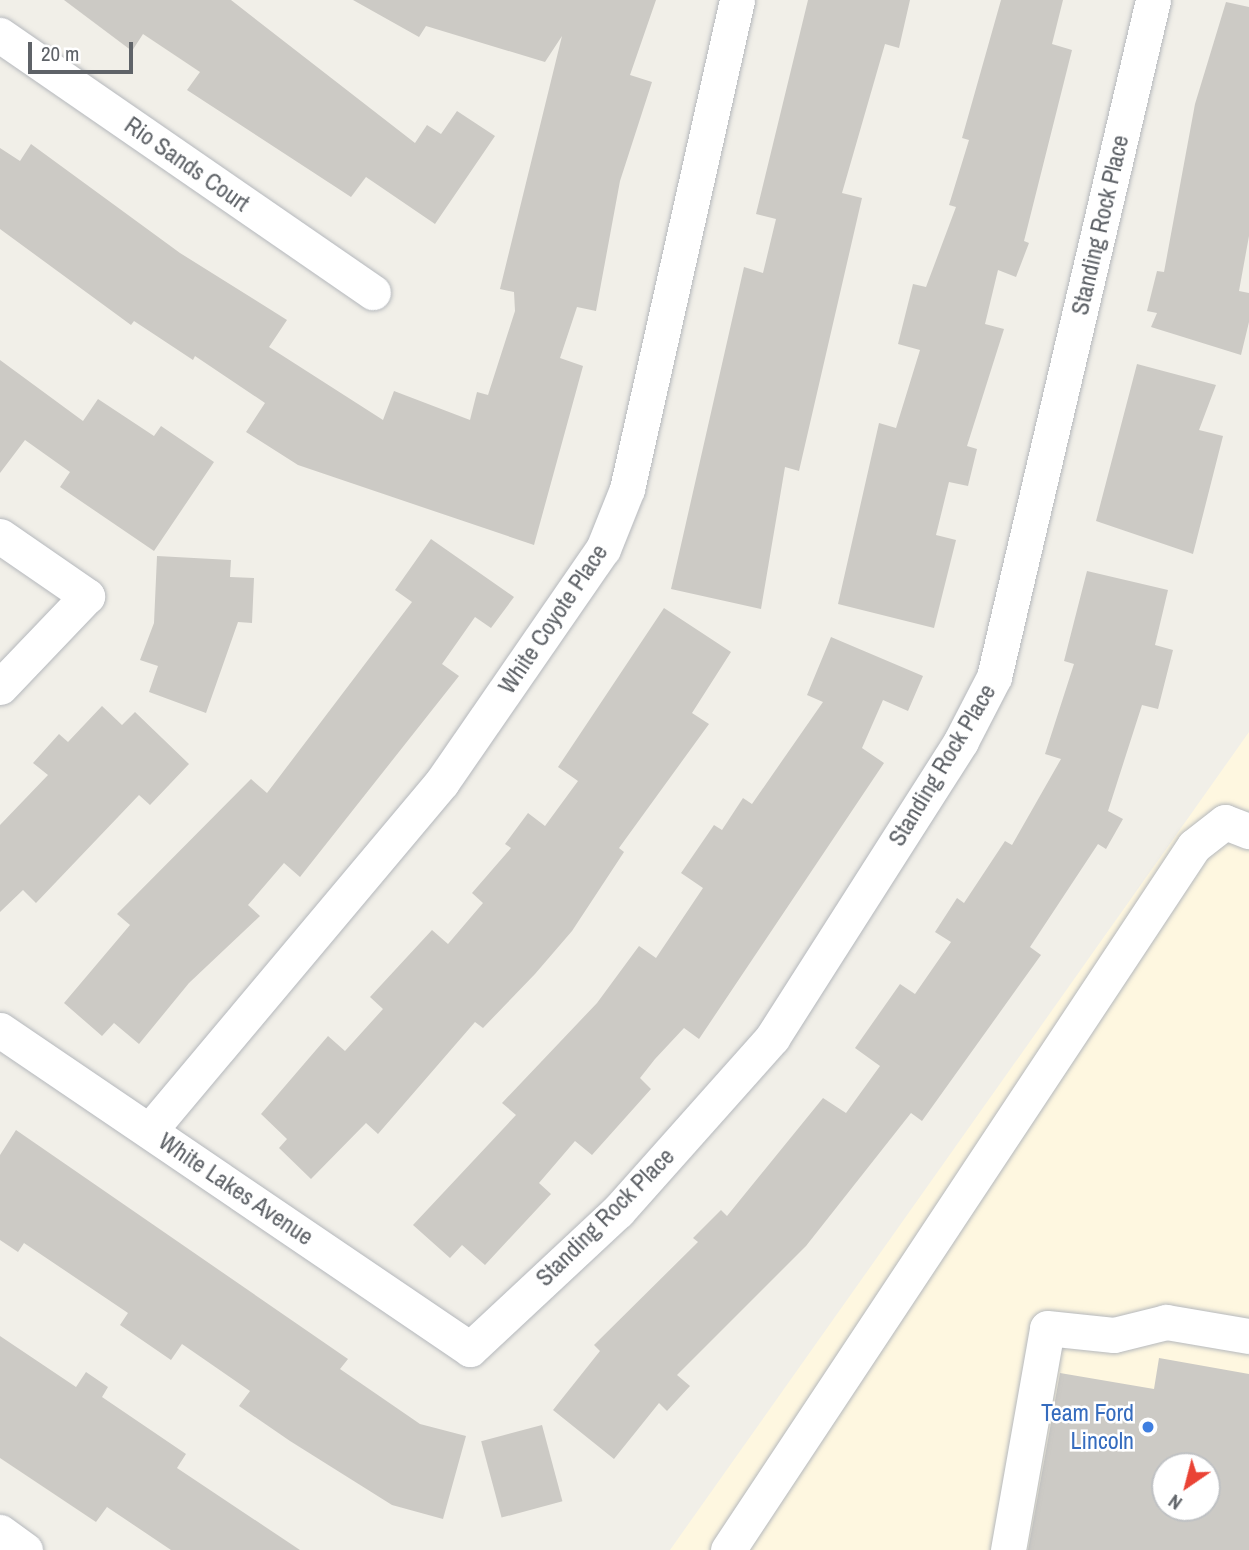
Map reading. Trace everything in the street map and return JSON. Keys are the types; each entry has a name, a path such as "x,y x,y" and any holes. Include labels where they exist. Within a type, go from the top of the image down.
{"street":[{"name":"White Coyote Place","path":"150,1130 442,782 603,549 627,489 737,0"},
{"name":"Standing Rock Place","path":"470,1349 618,1211 772,1038 978,709 994,677 1153,0"},
{"name":"Rio Sands Court","path":"0,35 373,292"},
{"path":"0,536 87,596 0,687"},
{"path":"728,1550 1194,846 1225,822 1249,831"},
{"name":"White Lakes Avenue","path":"0,1030 470,1349"},
{"path":"1008,1550 1047,1328 1114,1335 1166,1322 1249,1336"},
{"path":"0,1532 25,1550"}],"shaded area":[{"path":"1249,732 1249,1550 670,1550"}],"building":[{"path":"64,0 231,0 415,143 427,125 441,134 457,111 495,136 435,224 366,177 351,197 187,90 200,72 143,34 132,51"},
{"path":"353,0 656,0 630,75 652,82 620,181 596,311 577,307 560,358 583,366 534,545 298,465 246,432 265,403 195,356 193,360 134,321 131,325 0,229 0,148 20,161 31,144 180,253 287,320 269,347 383,420 394,391 470,420 477,392 488,395 515,311 514,292 500,289 562,36 545,62 426,26 419,37"},
{"path":"808,0 910,0 899,48 885,44 842,193 862,198 799,471 785,467 761,609 671,589 744,267 763,273 776,219 756,214"},
{"path":"1001,0 1063,0 1052,44 1072,50 1024,241 1029,243 1016,277 998,270 985,324 1004,329 967,446 977,449 968,486 949,482 936,535 956,540 934,628 838,604 879,423 896,428 920,350 898,344 913,284 926,287 956,207 949,205 969,140 962,138"},
{"path":"1226,2 1249,7 1249,236 1239,291 1249,293 1249,322 1241,355 1151,327 1157,313 1147,311 1157,271 1164,272 1195,104"},
{"path":"0,360 83,421 98,399 154,436 161,426 214,462 154,551 60,487 70,472 25,440 0,473"},
{"path":"1137,364 1216,385 1199,430 1223,436 1193,554 1096,521"},
{"path":"431,539 514,597 491,628 475,617 442,664 459,676 300,877 284,863 248,905 260,916 189,983 139,1044 114,1023 102,1036 64,1003 130,925 117,914 251,779 267,793 412,602 395,590"},
{"path":"157,556 231,560 230,577 254,578 252,623 238,622 206,713 149,692 158,666 140,660 154,623"},
{"path":"1087,571 1168,590 1155,645 1173,650 1158,709 1142,705 1108,811 1123,819 1106,849 1098,844 1030,947 1041,955 922,1121 911,1113 806,1246 677,1375 690,1386 667,1411 659,1403 614,1459 553,1410 600,1351 594,1345 698,1242 693,1238 721,1210 727,1216 823,1098 846,1113 880,1066 855,1048 900,984 915,994 951,942 935,932 957,898 964,903 1005,841 1012,845 1061,759 1045,754 1074,664 1064,661"},
{"path":"664,608 731,652 692,713 709,724 619,848 624,852 572,931 535,974 483,1028 475,1022 378,1134 366,1123 311,1179 279,1148 287,1139 261,1114 328,1036 345,1051 383,1009 370,997 432,930 448,944 483,903 472,893 511,848 505,844 528,813 545,826 578,781 558,767"},
{"path":"831,637 923,676 908,711 883,700 862,748 884,763 699,1039 684,1028 655,1059 640,1078 651,1089 592,1155 575,1141 539,1183 551,1194 485,1265 462,1245 450,1258 413,1225 516,1115 502,1103 597,1003 639,946 656,958 703,888 681,873 714,825 722,830 743,798 752,804 823,702 807,695"},
{"path":"102,706 122,725 135,712 189,764 150,805 139,795 36,903 23,890 0,912 0,825 48,775 33,763 59,734 68,742"},
{"path":"16,1130 348,1359 340,1369 420,1424 466,1436 443,1519 392,1505 290,1441 239,1406 250,1391 182,1344 171,1360 120,1325 128,1313 24,1243 18,1252 0,1240 0,1155"},
{"path":"0,1336 76,1387 86,1372 108,1387 102,1397 186,1454 177,1468 300,1550 171,1550 107,1507 96,1522 0,1458"},
{"name":"Team Ford Lincoln","path":"1159,1358 1249,1374 1249,1550 1028,1550 1060,1373 1154,1389"},
{"path":"542,1425 562,1501 502,1518 481,1441"}],"place":[{"name":"Team Ford Lincoln","path":"1148,1427"}]}
